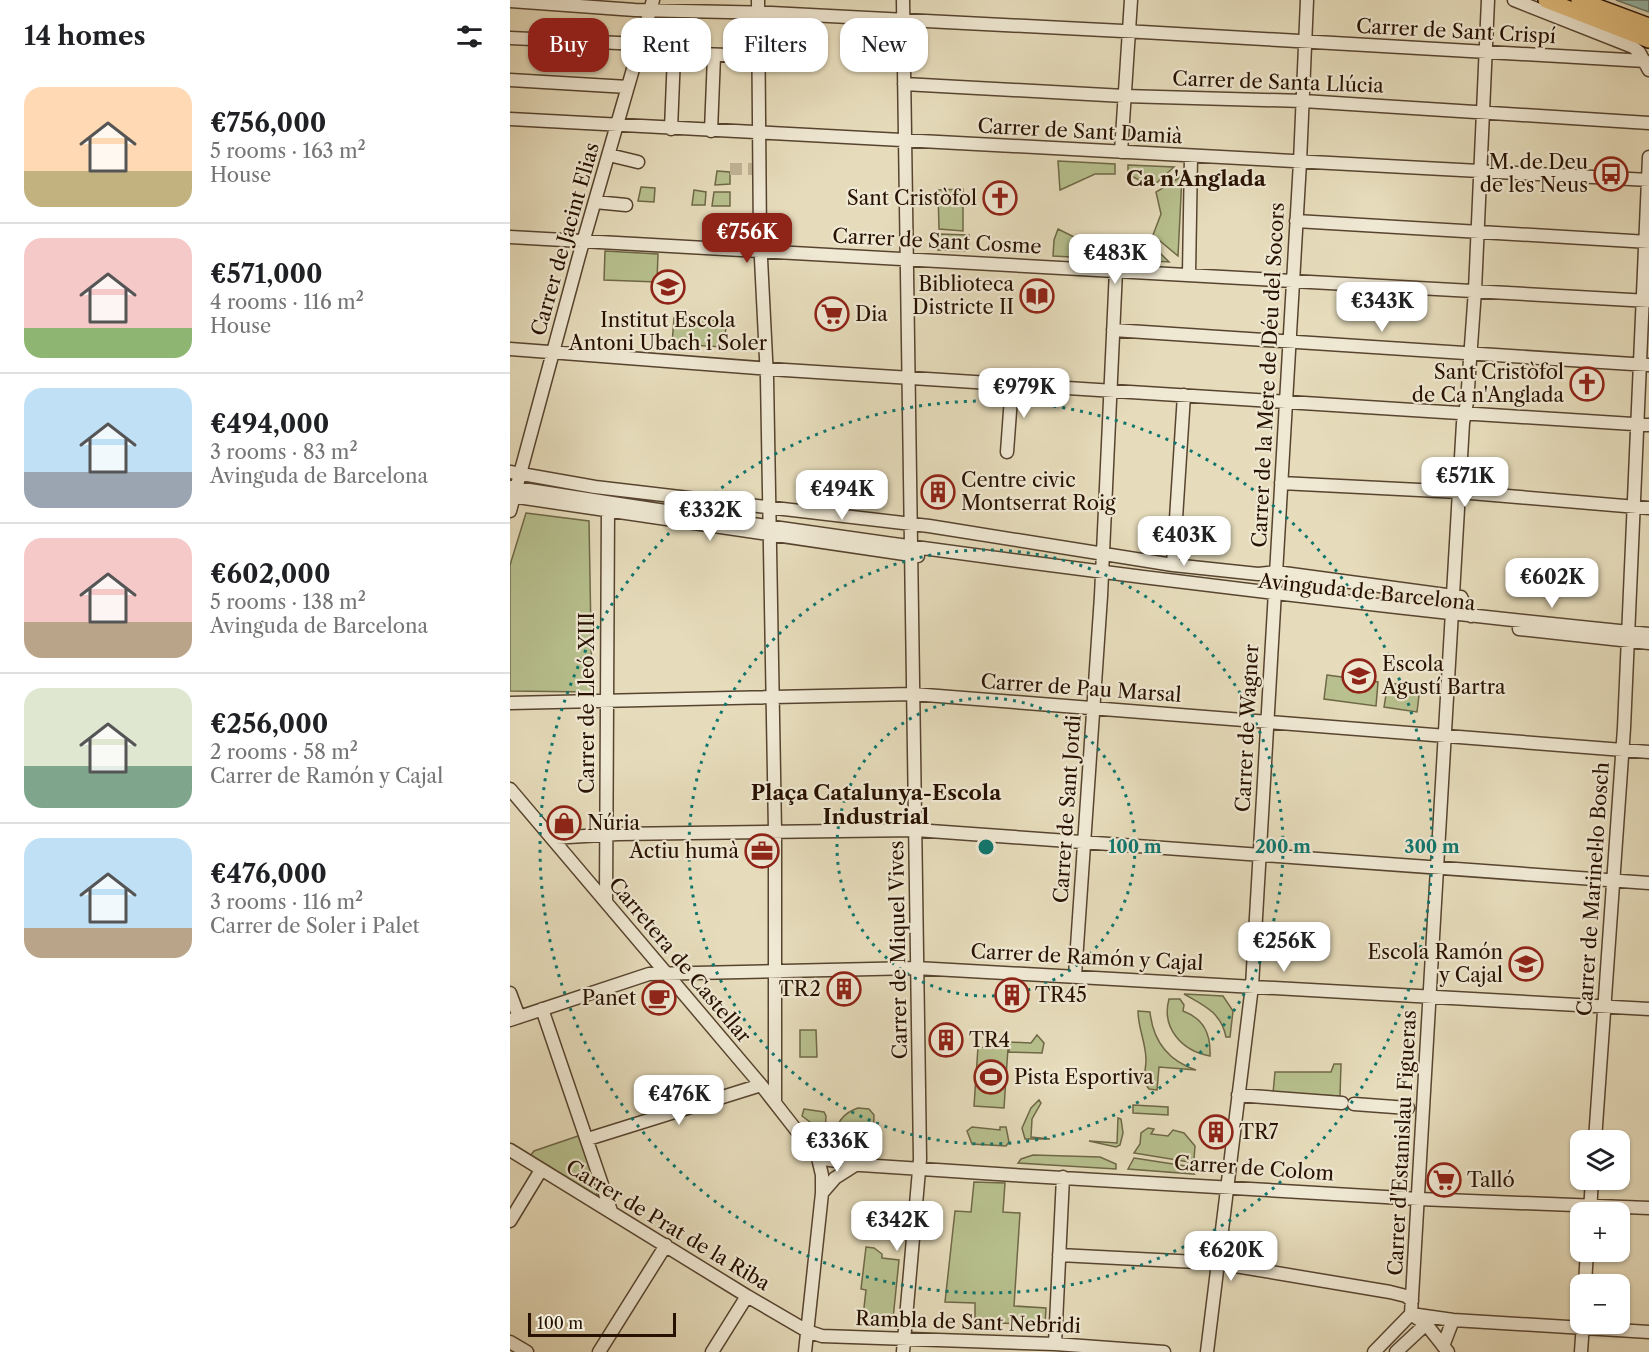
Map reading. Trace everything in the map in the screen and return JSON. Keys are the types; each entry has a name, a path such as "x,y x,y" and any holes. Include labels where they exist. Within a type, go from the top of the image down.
{"main road":[{"path":"1546,0 1561,8 1649,40"},
{"path":"1579,0 1649,26"}],"street":[{"path":"758,0 759,18"},
{"name":"Carrer de Miquel Vives","path":"903,0 904,18"},
{"path":"1121,153 1126,44 1130,32 1131,0"},
{"name":"Carrer de la Mere de Déu del Socors","path":"1276,572 1307,0"},
{"name":"Carrer d'Estanislau Figueras","path":"1411,1314 1419,1198 1416,1109 1430,996 1459,492 1475,290 1488,0"},
{"path":"1514,0 1561,8 1633,47 1647,66"},
{"name":"Carrer de Sant Crispí","path":"510,2 610,3 850,18"},
{"name":"Carrer de Sant Crispí","path":"928,22 1486,53 1647,66"},
{"path":"510,38 621,47"},
{"path":"711,56 723,56"},
{"path":"711,131 714,56"},
{"name":"Carrer de Jacint Elias","path":"510,511 515,473 553,354 632,72"},
{"path":"671,129 673,72"},
{"path":"759,72 775,831 775,1103"},
{"name":"Carrer de Miquel Vives","path":"903,1352 920,1168 906,258 907,141 904,72"},
{"path":"510,80 628,87"},
{"name":"Carrer de Santa Llúcia","path":"904,84 1124,96 1303,101 1649,123"},
{"name":"Carrer de Sant Damià","path":"510,119 1481,173 1648,180"},
{"path":"609,155 638,162"},
{"path":"1189,274 1191,156"},
{"name":"Carrer de Marinel·lo Bosch","path":"1596,1130 1629,637 1633,507 1643,425 1649,157"},
{"path":"595,202 626,205"},
{"path":"1296,221 1647,242"},
{"name":"Carrer de Sant Cosme","path":"510,237 1647,301"},
{"name":"Carrer de Sant Jordi","path":"1075,976 1101,576 1116,270"},
{"path":"1113,330 1645,364"},
{"path":"510,349 553,354 1643,425"},
{"path":"1007,452 1012,384"},
{"path":"1173,565 1184,395"},
{"name":"Avinguda de Barcelona","path":"515,473 595,487 911,524 1173,565 1258,574 1276,572 1461,597 1471,616"},
{"path":"1281,483 1459,492 1649,508"},
{"name":"Avinguda de Barcelona","path":"513,492 769,531 1101,576 1629,637 1649,634"},
{"name":"Carrer de Lleó XIII","path":"606,902 608,834 605,700 607,507"},
{"name":"Carrer de Wagner","path":"1207,1352 1252,986 1276,572"},
{"name":"Avinguda de Barcelona","path":"1453,618 1471,616 1629,637 1649,643"},
{"name":"Carrer de Pau Marsal","path":"510,703 772,699 913,694 1267,720 1649,752"},
{"name":"Carretera de Castellar","path":"510,789 760,1084 818,1158"},
{"path":"552,838 608,834 916,830 1083,840 1438,869 1649,883"},
{"name":"Carrer de Ramón y Cajal","path":"514,1018 650,974 916,968 1649,1009"},
{"path":"510,993 514,1018"},
{"path":"543,1009 611,1211"},
{"path":"588,1140 760,1084"},
{"path":"1238,1095 1416,1109"},
{"name":"Carrer de Prat de la Riba","path":"510,1150 807,1331"},
{"path":"805,1352 822,1193 822,1175 818,1158"},
{"name":"Carrer de Colom","path":"818,1158 856,1164 1570,1208"},
{"path":"822,1193 841,1173 856,1164"},
{"path":"510,1221 541,1170"},
{"path":"1062,1347 1059,1255 1063,1177"},
{"name":"Carrer de Colom","path":"1630,1208 1649,1208"},
{"path":"599,1352 666,1245"},
{"path":"1059,1255 1217,1263 1390,1292 1406,1296 1412,1301"},
{"path":"712,1352 747,1296"},
{"path":"1411,1314 1453,1320 1570,1325"},
{"path":"1411,1314 1425,1324 1446,1349"},
{"path":"1374,1352 1411,1314"},
{"path":"1446,1349 1453,1320"},
{"path":"1396,1352 1425,1324"},
{"path":"1630,1330 1649,1332"},
{"name":"Rambla de Sant Nebridi","path":"807,1331 822,1336 1164,1352"},
{"path":"1581,1352 1582,1334"},
{"path":"510,1342 527,1352"}],"green space":[{"path":"1058,161 1115,164 1115,174 1095,174 1060,190"},
{"path":"1128,165 1174,167 1152,187 1128,174"},
{"path":"717,171 730,172 730,184 715,185"},
{"path":"1182,176 1178,256 1153,235 1161,214 1156,192"},
{"path":"641,187 655,188 654,202 638,201"},
{"path":"963,189 963,231 939,229 938,190"},
{"path":"694,190 706,192 705,205 692,205"},
{"path":"714,192 730,192 730,206 712,206"},
{"path":"1058,229 1094,247 1110,249 1109,259 1053,256 1054,240"},
{"path":"939,234 969,235 968,251 938,250"},
{"path":"1148,241 1169,262 1121,259 1121,248 1136,247"},
{"path":"605,251 658,254 657,282 604,280"},
{"path":"674,318 726,321 725,347 672,344"},
{"path":"526,513 589,521 592,692 510,691 510,565"},
{"path":"1327,675 1378,682 1376,706 1324,699"},
{"path":"1388,683 1420,687 1417,712 1384,707"},
{"path":"1184,994 1223,996 1233,1011 1230,1037 1226,1037 1224,1028 1216,1015"},
{"path":"1169,999 1180,999 1184,1005 1183,1011 1196,1018 1205,1028 1210,1056 1191,1049 1176,1036 1168,1019"},
{"path":"1138,1011 1150,1012 1159,1041 1170,1055 1196,1070 1159,1067 1157,1090 1149,1089 1145,1079 1146,1054"},
{"path":"800,1030 816,1030 817,1057 800,1057"},
{"path":"1037,1035 1044,1043 1042,1053 1009,1052 1010,1042 1031,1043"},
{"name":"Pista Esportiva","path":"978,1047 1008,1048 1004,1108 974,1106"},
{"path":"1334,1064 1341,1064 1340,1096 1273,1093 1275,1072 1331,1072"},
{"path":"1039,1100 1041,1103 1032,1119 1031,1137 1050,1139 1025,1139 1022,1128 1031,1108"},
{"path":"1133,1105 1168,1107 1168,1115 1133,1113"},
{"path":"858,1108 869,1109 874,1115 873,1143 855,1148 836,1144 836,1132 840,1122 847,1114"},
{"path":"804,1109 824,1112 826,1116 825,1133 802,1116"},
{"path":"1118,1118 1121,1119 1123,1133 1120,1145 1116,1147 1089,1141 1117,1143"},
{"path":"972,1127 1000,1130 1000,1127 1006,1127 1009,1142 1006,1146 972,1144 967,1131"},
{"path":"1148,1128 1154,1129 1151,1134 1168,1136 1173,1130 1184,1133 1195,1146 1194,1159 1189,1162 1134,1153 1140,1144 1141,1133"},
{"path":"581,1135 600,1189 595,1196 530,1156 534,1151"},
{"path":"1033,1155 1100,1157 1116,1164 1116,1169 1018,1163 1021,1159"},
{"path":"1134,1158 1186,1166 1194,1174 1128,1169"},
{"path":"974,1182 1005,1183 1003,1212 1020,1213 1014,1306 1046,1308 1045,1325 975,1322 975,1303 945,1302 955,1211 971,1212"},
{"path":"866,1247 874,1248 882,1254 882,1258 899,1260 893,1319 863,1316 866,1290 861,1289"}],"shaded area":[{"path":"1616,0 1649,0 1649,12"}],"tunnel":[{"path":"730,169 759,169"}],"place":[{"name":"M. de Deu de les Neus","path":"1611,174"},
{"name":"Sant Cristòfol","path":"1000,198"},
{"name":"Institut Escola Antoni Ubach i Soler","path":"668,287"},
{"name":"Biblioteca Districte II","path":"1037,296"},
{"name":"Dia","path":"832,314"},
{"name":"Sant Cristòfol de Ca n'Anglada","path":"1587,384"},
{"name":"Centre civic Montserrat Roig","path":"938,492"},
{"name":"Escola Agustí Bartra","path":"1359,676"},
{"name":"Núria","path":"564,823"},
{"name":"Actiu humà","path":"762,851"},
{"name":"Escola Ramón y Cajal","path":"1526,964"},
{"name":"TR2","path":"844,989"},
{"name":"TR45","path":"1012,995"},
{"name":"Panet","path":"659,998"},
{"name":"TR4","path":"946,1040"},
{"name":"Pista Esportiva","path":"991,1077"},
{"name":"TR7","path":"1216,1132"},
{"name":"Talló","path":"1444,1180"}],"district":[{"name":"Ca n'Anglada","path":"1196,178"},
{"name":"Plaça Catalunya-Escola Industrial","path":"876,804"}]}
